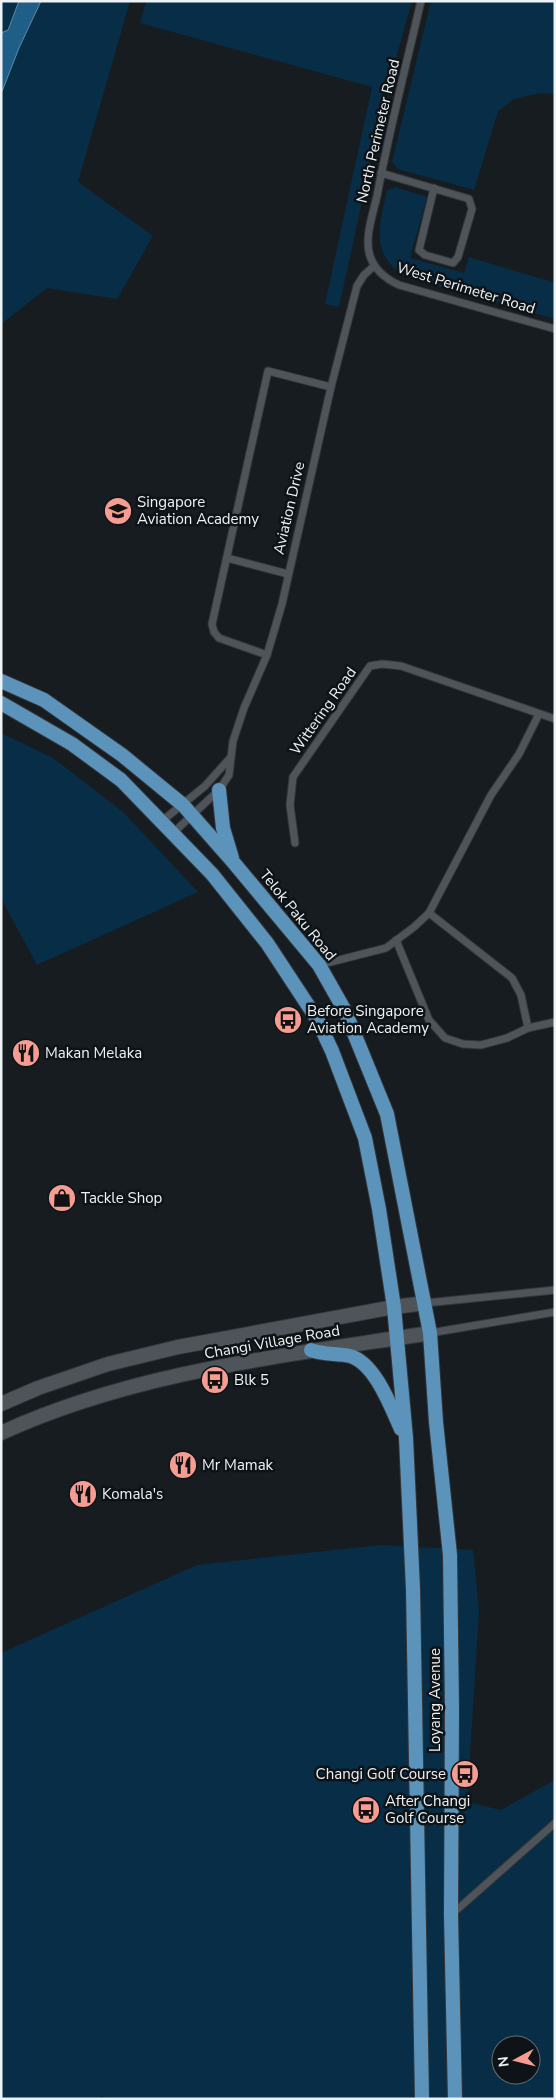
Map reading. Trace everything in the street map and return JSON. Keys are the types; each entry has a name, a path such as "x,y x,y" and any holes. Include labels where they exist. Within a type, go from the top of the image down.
{"main road":[{"name":"Telok Paku Road","path":"1,681 44,700 122,755 183,806 320,965 345,1011 387,1114 426,1303"},
{"path":"1,703 79,749 121,780 212,874 267,943 317,1019 332,1051 366,1138 394,1307"},
{"path":"219,790 223,828 234,863"},
{"name":"Loyang Avenue","path":"426,1303 450,1555 452,1708 451,1915 455,2099"},
{"name":"Loyang Avenue","path":"394,1307 406,1438 412,1570 422,2099"},
{"path":"311,1350 352,1357 368,1369 380,1384 406,1438"}],"street":[{"name":"Changi Village Road","path":"1,1404 38,1388 108,1364 178,1347 394,1307 426,1303"},
{"name":"Changi Village Road","path":"1,1433 39,1416 136,1385 311,1350 430,1333"}],"lane":[{"name":"North Perimeter Road","path":"374,266 368,245 381,173 421,1"},
{"path":"381,173 434,188 470,200 472,204 458,257 453,263 424,255 419,250 434,188"},
{"name":"West Perimeter Road","path":"374,266 388,280 399,285 555,329"},
{"name":"Aviation Drive","path":"173,833 193,817 219,790 229,775 230,758 244,708 267,655 357,286 364,274 374,266"},
{"path":"267,655 219,638 214,632 212,624 268,371 331,387"},
{"path":"227,558 288,574"},
{"name":"Wittering Road","path":"295,843 290,805 293,777 370,666 382,664 400,666 555,719"},
{"path":"320,965 386,948 429,913 492,795 519,754 539,714"},
{"name":"Aviation Drive","path":"162,822 205,786 230,758"},
{"path":"429,913 512,978 521,995 528,1028"},
{"path":"396,940 429,1020 445,1038 463,1044 482,1045 507,1038 528,1028 555,1022"},
{"name":"Changi Village Road","path":"426,1303 555,1290"},
{"name":"Changi Village Road","path":"430,1333 555,1312"},
{"path":"451,1915 555,1823"}],"shaded area":[{"path":"1,1 19,1 7,30 1,33"},
{"path":"19,1 41,1 19,48 1,94 1,33 8,30"},
{"path":"41,1 130,1 78,182 153,236 117,299 47,288 1,324 1,94 19,48"},
{"path":"146,1 412,1 384,101 339,307 325,304 372,87 140,23"},
{"path":"431,1 555,1 555,94 540,93 514,99 498,111 474,190 398,169 392,162"},
{"path":"395,187 427,197 410,258 464,273 469,257 555,283 555,319 405,276 394,268 386,259 382,249 380,227 387,191"},
{"path":"1,733 53,758 123,812 198,892 37,965 1,898"},
{"path":"380,1545 473,1550 479,1612 467,1802 501,1810 555,1780 555,2099 104,2099 102,2095 99,2099 1,2099 1,1653 197,1565"}],"place":[{"name":"Singapore Aviation Academy","path":"118,511"},
{"name":"Before Singapore Aviation Academy","path":"288,1020"},
{"name":"Makan Melaka","path":"26,1053"},
{"name":"Tackle Shop","path":"62,1198"},
{"name":"Blk 5","path":"215,1380"},
{"name":"Mr Mamak","path":"183,1465"},
{"name":"Komala's","path":"83,1494"},
{"name":"Changi Golf Course","path":"465,1774"},
{"name":"After Changi Golf Course","path":"366,1810"}]}
